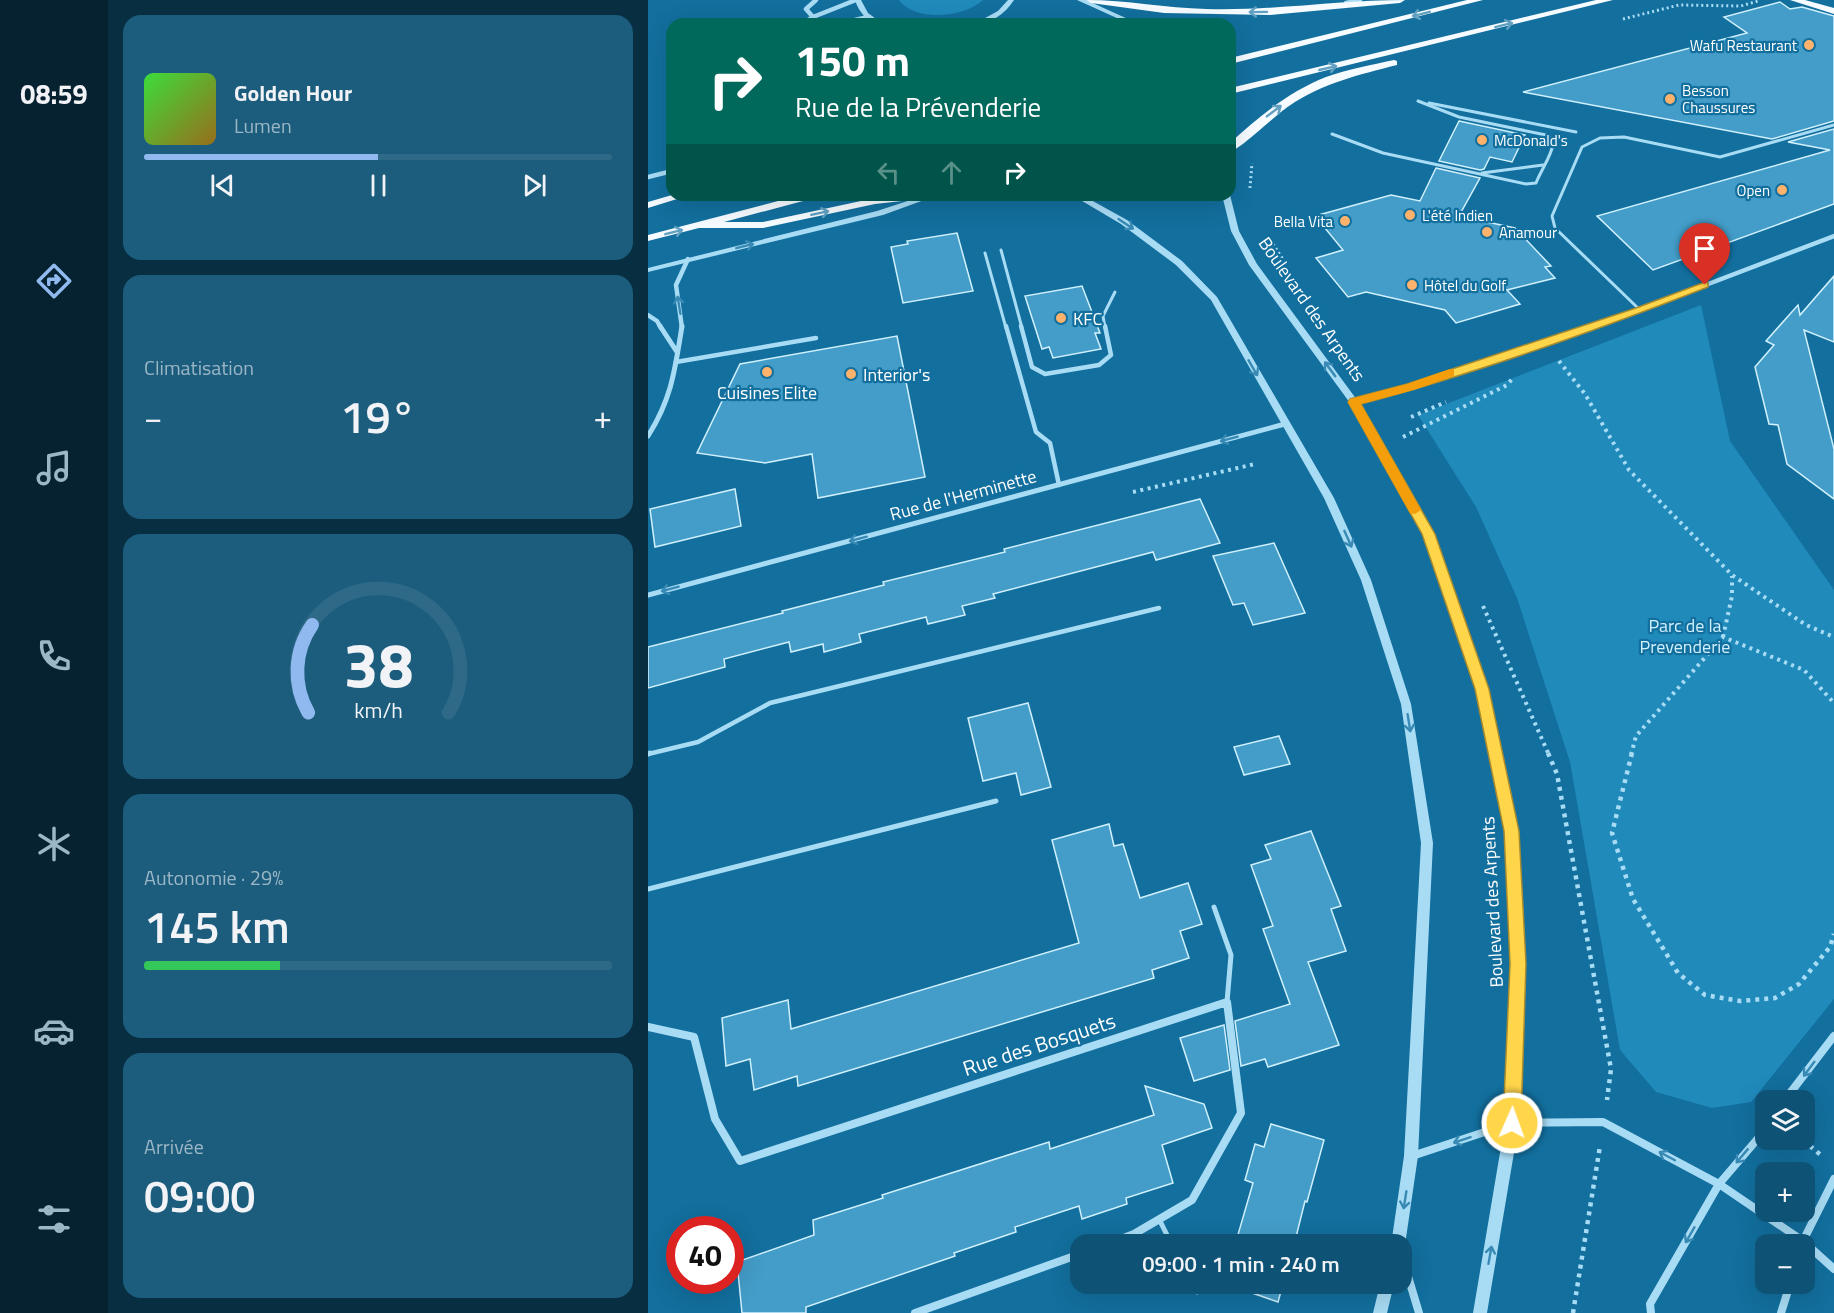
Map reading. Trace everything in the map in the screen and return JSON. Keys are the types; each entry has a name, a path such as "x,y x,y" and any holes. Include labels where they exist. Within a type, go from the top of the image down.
{"main road":[{"path":"1091,0 1164,10 1206,12 1270,12 1400,0"},
{"path":"1236,59 1478,0"},
{"path":"1236,90 1608,0"},
{"path":"1794,0 1834,11"},
{"path":"1236,144 1286,102 1323,82 1397,62 1407,49"},
{"path":"648,205 666,200"},
{"path":"648,238 791,201"},
{"path":"699,225 764,225 875,201"}],"street":[{"path":"816,0 806,9 813,17 857,0 868,17 864,18"},
{"path":"990,18 1007,7 1011,0"},
{"path":"1080,0 1122,18"},
{"path":"1337,5 1360,0"},
{"path":"648,177 666,172"},
{"path":"648,270 880,213 916,201"},
{"path":"1087,201 1124,222 1170,256 1214,299 1329,498 1366,580 1406,704 1427,843 1411,1156 1401,1234"},
{"name":"Boulevard des Arpents","path":"1227,201 1234,231 1253,265 1354,402 1428,534 1482,689 1511,831 1518,964 1512,1123 1480,1313"},
{"path":"1354,402 1410,387 1640,310 1834,236"},
{"path":"648,436 661,416 671,391 682,325 676,285 688,259"},
{"path":"648,315 657,321 677,352"},
{"name":"Rue de l'Herminette","path":"648,595 1285,424"},
{"path":"1134,1234 1192,1200 1241,1113 1227,1002"},
{"name":"Rue des Bosquets","path":"648,1027 694,1037 715,1119 740,1161 1227,1002"},
{"path":"1792,1090 1834,1036"},
{"path":"1411,1156 1512,1123 1604,1122 1719,1184 1789,1234"},
{"path":"1651,1313 1650,1304 1719,1184 1755,1142"},
{"path":"1806,1234 1834,1179"},
{"path":"1815,1254 1834,1269"},
{"path":"915,1313 1070,1258"},
{"path":"1412,1290 1419,1313"},
{"path":"1380,1313 1385,1294"},
{"path":"1781,1313 1787,1294"}],"lane":[{"path":"1332,134 1383,153 1530,184 1536,183 1543,165 1551,156 1554,140 1546,135 1459,117 1418,101 1576,132"},
{"path":"1640,310 1555,228 1552,216 1582,147 1600,138 1624,137 1720,157 1834,125"},
{"path":"1476,173 1543,165"},
{"path":"1001,250 1032,367 1046,374 1099,365 1111,355 1102,316 1115,292"},
{"path":"985,253 1036,432 1050,443 1059,485"},
{"path":"676,362 816,338"},
{"path":"648,754 698,742 771,703 1159,608"},
{"path":"648,890 996,801"},
{"path":"1214,907 1231,956 1227,1002"},
{"path":"1159,1219 1166,1234"}],"path":[{"path":"1618,20 1679,5 1741,6 1758,2"},
{"path":"1251,191 1250,170 1255,155"},
{"path":"1268,237 1285,263"},
{"path":"1543,341 1585,394 1629,470 1732,575 1806,625 1834,637"},
{"path":"1408,447 1403,437 1507,385 1519,370"},
{"path":"1732,575 1732,596 1723,637 1636,736 1612,833 1633,899 1678,973 1705,995 1740,1001 1774,998 1799,984 1830,947 1834,934"},
{"path":"1482,604 1557,774 1611,1069 1573,1313"},
{"path":"1723,637 1804,670 1834,703"},
{"path":"1814,1150 1826,1161"}],"green space":[{"path":"899,0 983,0 964,11 940,15 916,12"},
{"name":"Parc de la Prevenderie","path":"1701,305 1730,441 1834,590 1834,999 1761,1090 1755,1090 1755,1097 1751,1102 1712,1108 1656,1092 1620,1050 1570,762 1517,598 1476,507 1418,415"}],"building":[{"path":"1780,2 1790,9 1802,7 1834,16 1834,121 1772,139 1523,92 1747,33 1724,17"},
{"name":"McDonald's","path":"1459,121 1525,135 1512,162 1490,157 1484,169 1480,170 1439,161"},
{"path":"1834,129 1834,204 1653,270 1597,216 1830,150 1788,142"},
{"path":"1436,168 1480,178 1459,216 1515,228 1551,266 1545,267 1555,278 1507,290 1520,304 1456,323 1445,310 1366,292 1348,297 1316,258 1343,250 1315,216 1391,195 1420,201"},
{"path":"957,233 973,291 903,303 891,247 908,244 907,241"},
{"path":"1834,276 1834,342 1804,330 1834,449 1834,499 1787,464 1778,425 1769,424 1755,367 1774,345 1766,341 1798,305 1800,315"},
{"name":"KFC","path":"1082,286 1100,333 1095,333 1101,349 1053,358 1049,347 1042,349 1025,296"},
{"path":"897,336 925,477 818,498 812,454 765,463 697,453 740,364"},
{"path":"735,489 741,526 655,547 650,509"},
{"path":"1200,499 1220,543 1156,560 1153,552 993,594 995,598 962,606 965,615 928,624 926,617 859,634 861,642 824,652 823,644 791,652 789,642 724,659 725,667 648,688 648,647 783,613 782,611 884,585 883,582 1005,552 1004,549"},
{"path":"1274,543 1305,613 1253,625 1244,603 1233,605 1213,556"},
{"path":"1028,703 1051,787 1021,795 1016,773 983,781 968,718"},
{"path":"1279,736 1290,764 1244,775 1234,747"},
{"path":"1109,824 1114,846 1123,844 1140,898 1188,883 1202,924 1180,931 1189,958 1152,970 1154,978 798,1086 797,1076 754,1090 750,1059 726,1066 722,1018 788,1000 791,1029 1079,943 1052,840"},
{"path":"1311,831 1341,906 1331,909 1346,951 1308,962 1339,1045 1268,1067 1265,1059 1241,1066 1235,1021 1290,1004 1263,929 1273,926 1251,865 1271,859 1265,845"},
{"path":"1224,1025 1230,1070 1194,1081 1180,1038"},
{"path":"1145,1086 1204,1104 1212,1128 1162,1145 1173,1183 1126,1198 1127,1204 1082,1219 1079,1206 1015,1227 1016,1232 954,1253 955,1256 806,1307 806,1313 742,1313 740,1294 744,1294 744,1260 814,1235 813,1220 883,1198 882,1195 1049,1142 1050,1149 1154,1115"},
{"path":"1271,1124 1324,1140 1297,1234 1238,1234 1253,1183 1245,1180 1255,1144 1264,1147"},
{"path":"1255,1294 1280,1294 1278,1302"}],"slow traffic":[{"path":"1415,510 1354,402 1410,387 1450,373"}],"place":[{"name":"Wafu Restaurant","path":"1809,45"},
{"name":"Besson Chaussures","path":"1670,99"},
{"name":"McDonald's","path":"1482,140"},
{"name":"Open","path":"1782,190"},
{"name":"L'été Indien","path":"1410,215"},
{"name":"Bella Vita","path":"1345,221"},
{"name":"Anamour","path":"1487,232"},
{"name":"Hôtel du Golf","path":"1412,285"},
{"name":"KFC","path":"1061,318"},
{"name":"Cuisines Elite","path":"767,372"},
{"name":"Interior's","path":"851,374"}],"route":[{"path":"1512,1123 1518,964 1511,831 1482,689 1428,534 1354,402 1410,387 1640,310 1705,285"}]}
